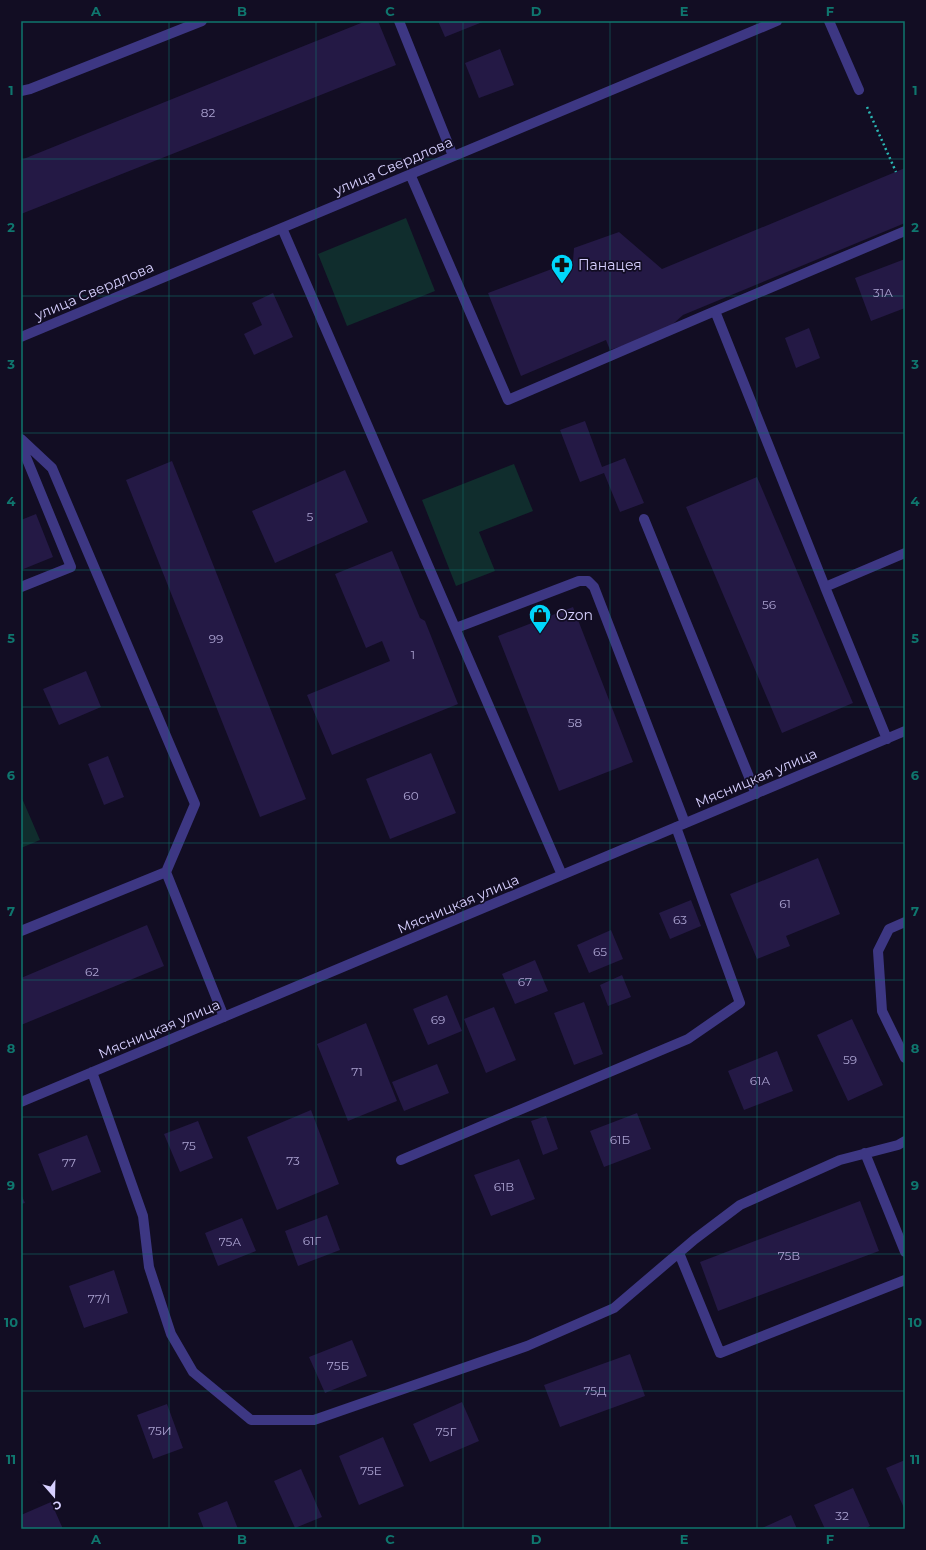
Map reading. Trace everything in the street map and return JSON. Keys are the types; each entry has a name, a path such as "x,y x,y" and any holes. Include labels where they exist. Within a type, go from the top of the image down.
{"street":[{"path":"21,91 30,89 202,21"},
{"path":"399,21 453,156"},
{"name":"улица Свердлова","path":"21,337 777,21"},
{"path":"829,21 859,90"},
{"path":"410,174 508,400 905,231"},
{"path":"282,228 562,875"},
{"path":"715,311 887,738"},
{"path":"21,440 52,468 194,804 166,872 224,1017"},
{"path":"21,445 71,567 21,587"},
{"path":"644,519 756,794"},
{"path":"825,587 905,553"},
{"path":"400,1160 581,1086 688,1039 740,1003 681,825 594,587 588,581 579,581 456,628"},
{"name":"Мясницкая улица","path":"21,1102 905,731"},
{"path":"21,931 166,872"},
{"path":"905,922 889,928 878,951 882,1011 905,1058"},
{"path":"92,1072 143,1216 149,1267 171,1334 193,1372 251,1420 314,1420 527,1346 614,1308 679,1252 740,1205 840,1160 898,1145 905,1141"},
{"path":"865,1153 905,1252"},
{"path":"679,1252 720,1353 905,1280"}],"path":[{"path":"859,90 896,172"}],"green space":[{"path":"406,218 435,291 347,326 318,254"},
{"path":"514,464 533,511 479,532 495,571 456,586 422,500"},
{"path":"21,796 40,840 21,848"}],"building":[{"path":"366,21 378,21 396,65 21,214 21,160"},
{"path":"438,21 485,21 445,37"},
{"path":"500,49 514,85 479,98 465,63"},
{"path":"905,168 905,223 683,315 664,332 610,350 606,340 521,376 488,293 573,261 574,248 619,232 662,269"},
{"path":"905,259 905,308 871,321 855,278"},
{"path":"273,293 293,337 254,355 244,334 262,325 252,303"},
{"path":"809,328 820,358 796,368 785,338"},
{"path":"585,421 602,467 625,458 644,503 620,512 604,473 580,482 560,430"},
{"path":"172,461 306,799 260,817 126,480"},
{"path":"345,470 368,522 275,563 252,511"},
{"path":"757,477 853,703 782,733 686,507"},
{"path":"36,514 53,557 21,570 21,520"},
{"path":"392,551 420,618 425,621 458,704 332,755 307,695 390,661 382,641 366,648 335,574"},
{"path":"573,607 633,762 559,791 498,636"},
{"path":"86,671 101,707 59,725 43,689"},
{"path":"431,753 456,813 390,839 366,779"},
{"path":"108,756 124,797 104,805 88,764"},
{"path":"818,858 840,914 786,936 790,946 757,959 730,894"},
{"path":"691,900 701,926 670,939 659,913"},
{"path":"147,925 164,966 21,1025 21,978"},
{"path":"611,930 623,959 589,973 577,945"},
{"path":"535,960 548,991 515,1004 502,974"},
{"path":"622,975 631,997 608,1006 600,985"},
{"path":"447,995 462,1031 428,1045 413,1009"},
{"path":"584,1002 603,1054 574,1065 554,1013"},
{"path":"494,1007 516,1060 486,1073 464,1019"},
{"path":"852,1019 883,1085 848,1101 817,1035"},
{"path":"366,1023 397,1101 348,1121 317,1044"},
{"path":"777,1051 793,1091 744,1110 728,1071"},
{"path":"437,1064 449,1093 404,1111 392,1082"},
{"path":"311,1110 339,1184 277,1210 247,1137"},
{"path":"637,1113 651,1149 604,1167 590,1131"},
{"path":"546,1116 558,1149 543,1155 531,1121"},
{"path":"198,1121 213,1158 180,1172 164,1134"},
{"path":"87,1135 101,1172 52,1191 38,1154"},
{"path":"519,1159 535,1199 491,1216 474,1175"},
{"path":"21,1194 25,1203 21,1204"},
{"path":"860,1201 879,1251 718,1311 700,1262"},
{"path":"327,1215 340,1250 298,1266 285,1231"},
{"path":"242,1218 256,1251 218,1266 205,1233"},
{"path":"114,1270 128,1313 84,1328 69,1286"},
{"path":"352,1340 367,1376 325,1393 309,1357"},
{"path":"630,1354 645,1396 560,1427 544,1385"},
{"path":"462,1402 479,1441 430,1462 413,1424"},
{"path":"167,1404 183,1448 153,1459 137,1415"},
{"path":"383,1437 404,1486 359,1505 339,1456"},
{"path":"905,1460 905,1508 904,1508 886,1468"},
{"path":"301,1469 322,1517 295,1528 274,1481"},
{"path":"853,1488 870,1526 864,1529 825,1529 814,1505"},
{"path":"227,1501 238,1529 204,1529 198,1513"},
{"path":"51,1502 63,1529 21,1529 21,1515"},
{"path":"791,1515 797,1529 760,1529"}],"place":[{"name":"Панацея","path":"562,284"},
{"name":"Ozon","path":"540,634"}]}
